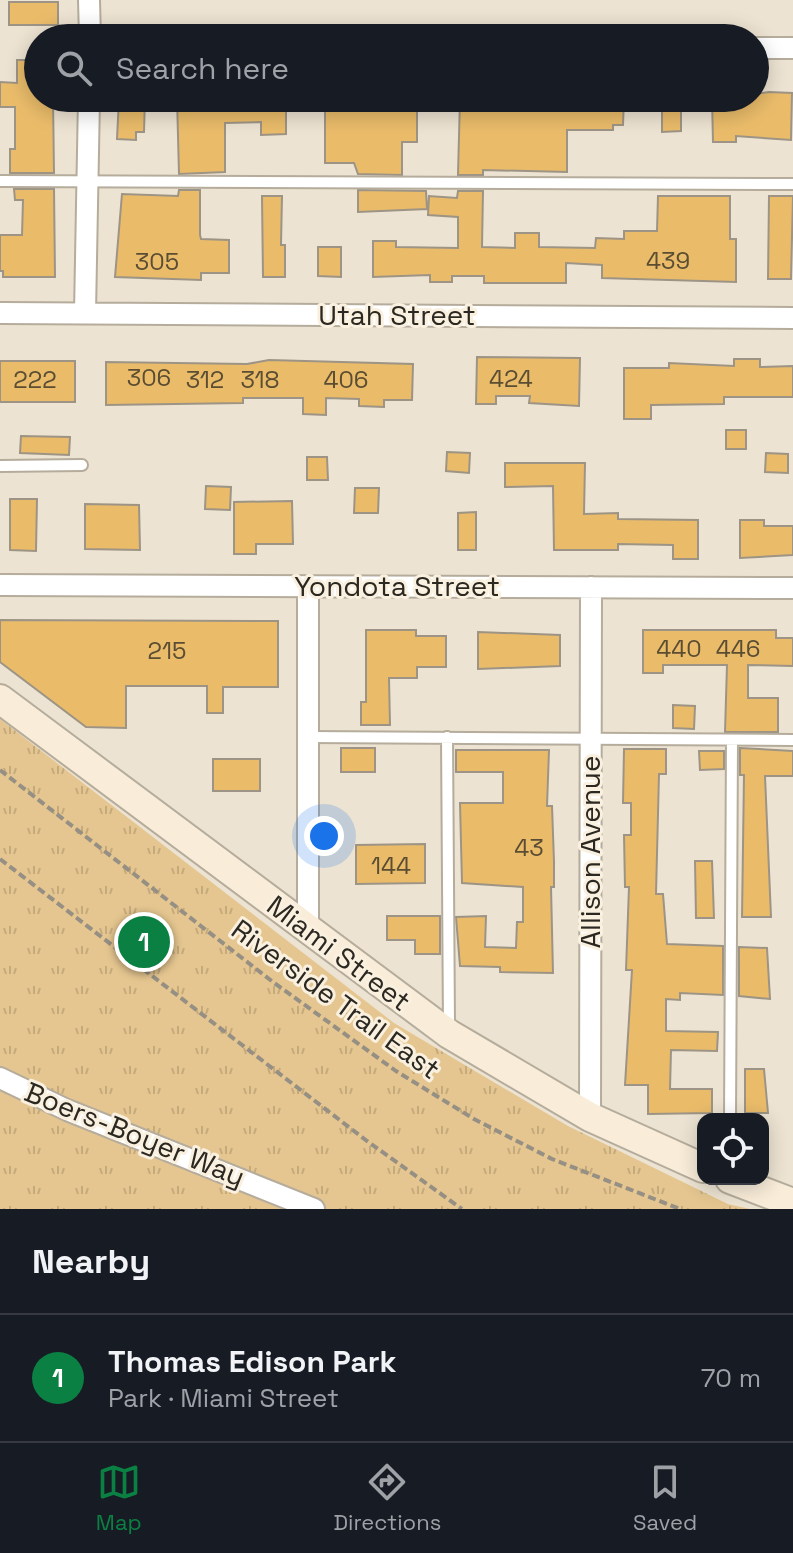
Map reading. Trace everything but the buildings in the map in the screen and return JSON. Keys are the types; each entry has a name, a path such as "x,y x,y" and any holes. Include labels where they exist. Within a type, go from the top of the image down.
{"street":[{"path":"89,0 90,24"},
{"path":"769,48 793,48"},
{"path":"85,313 89,112"},
{"name":"Utah Street","path":"0,313 793,318"},
{"name":"Yondota Street","path":"0,585 793,588"},
{"path":"308,586 308,930"},
{"name":"Allison Avenue","path":"590,1117 591,587"},
{"name":"Miami Street","path":"0,699 449,1034 590,1117 697,1165"},
{"name":"Boers-Boyer Way","path":"0,1078 67,1110 314,1209"},
{"path":"746,1185 793,1203"}],"lane":[{"path":"0,181 793,184"},
{"path":"0,466 82,465"},
{"path":"308,737 793,740"},
{"path":"447,737 449,1034"},
{"path":"730,1113 732,740"}],"path":[{"name":"Riverside Trail East","path":"0,770 273,982 396,1071 474,1119 552,1159 680,1209"},
{"path":"0,859 367,1141 462,1209"}],"green space":[{"path":"0,719 394,1023 568,1126 728,1204 750,1209 0,1209"}],"place":[{"name":"Thomas Edison Park","path":"144,942"}]}
